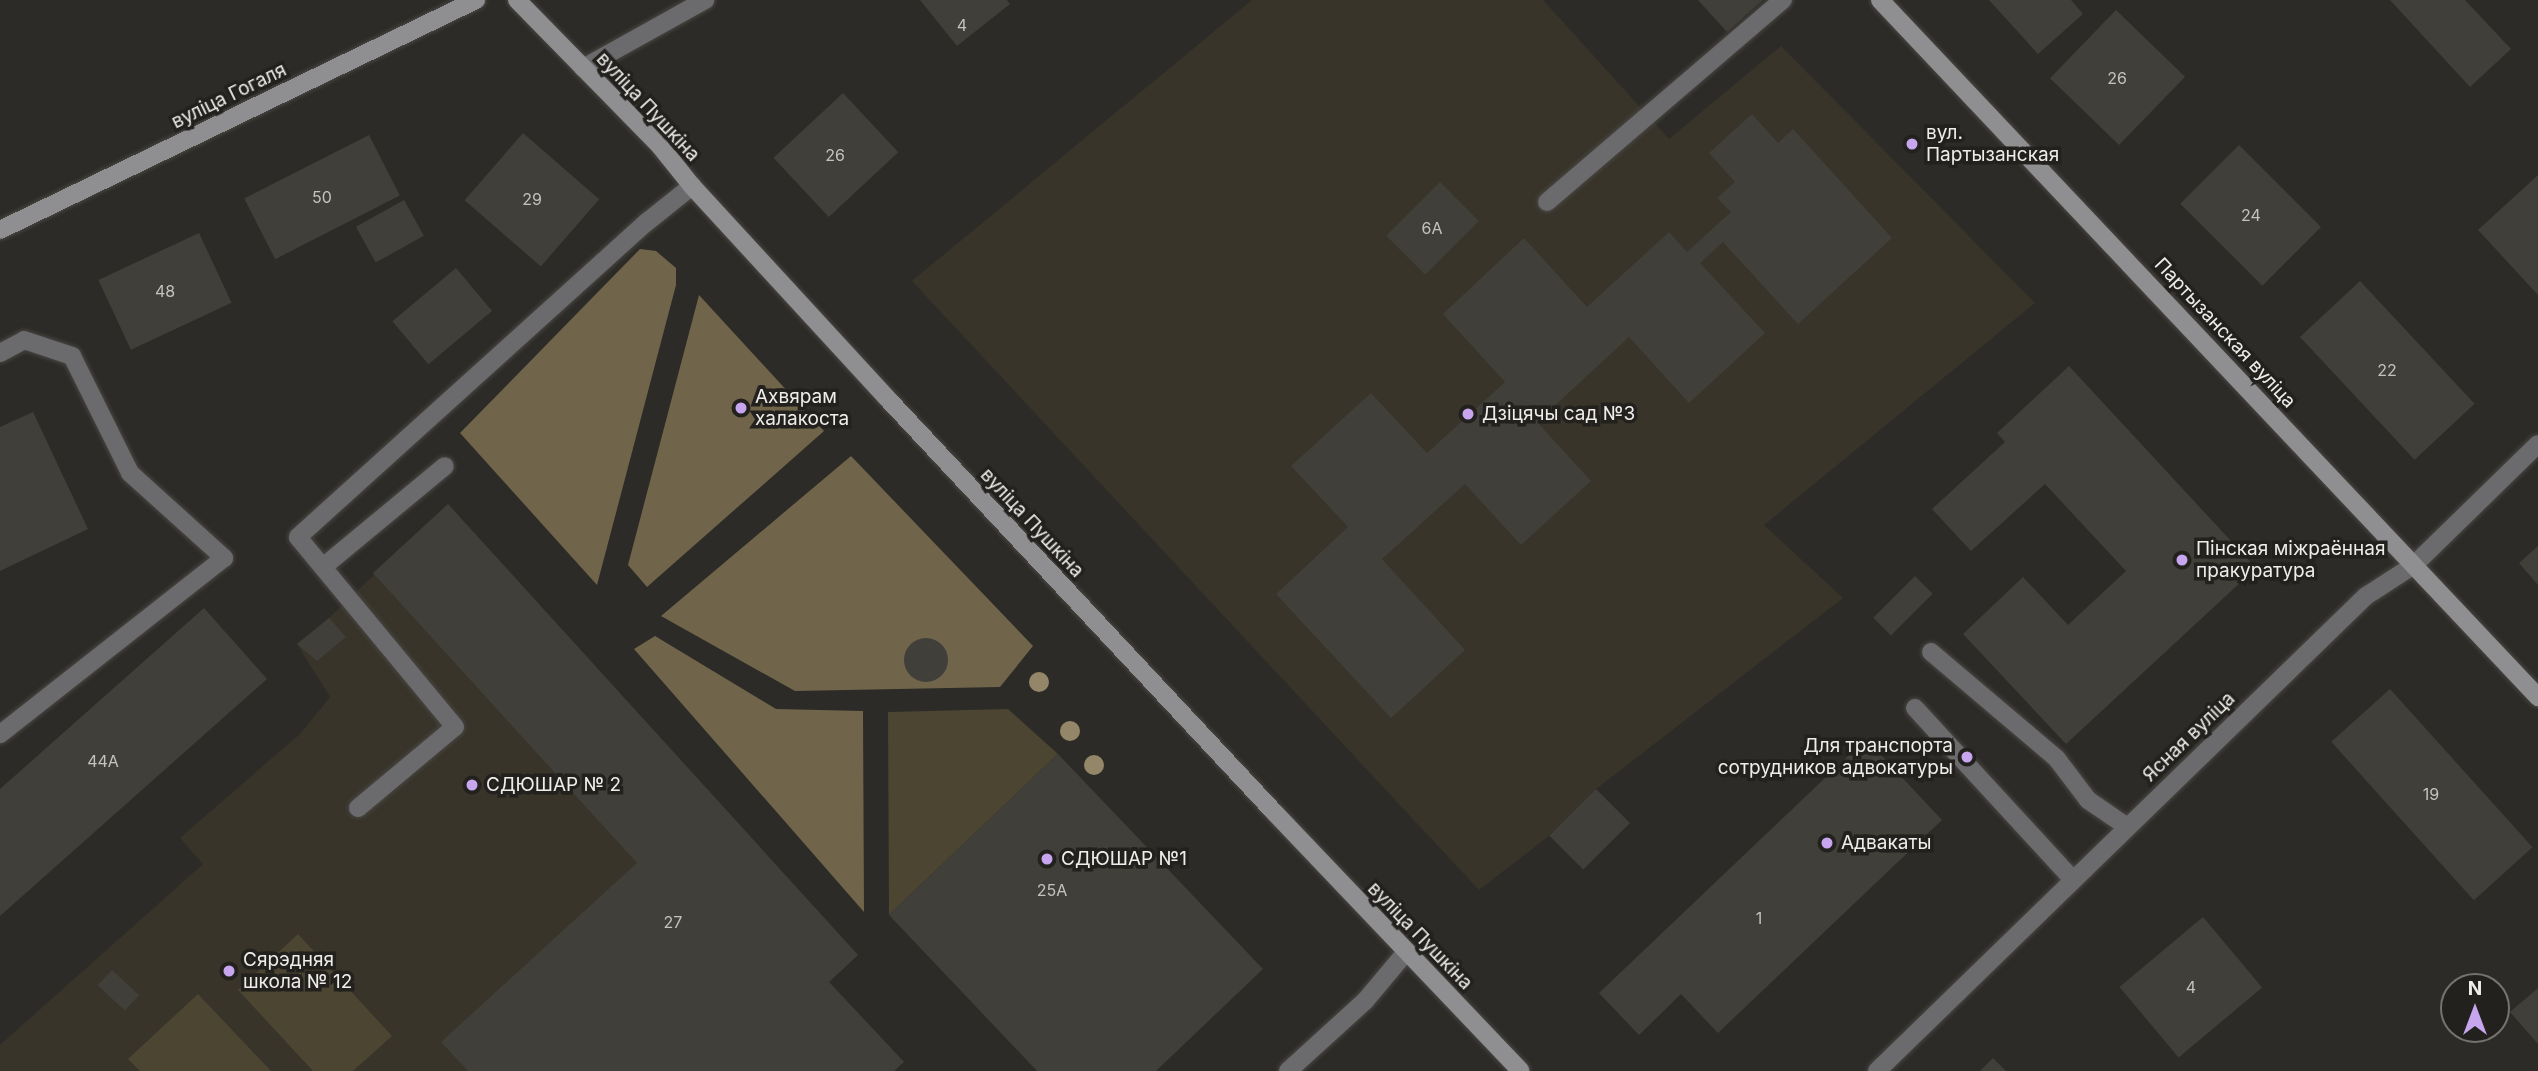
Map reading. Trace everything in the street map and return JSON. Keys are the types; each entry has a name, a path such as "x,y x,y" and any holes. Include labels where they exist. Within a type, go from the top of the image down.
{"street":[{"name":"вуліца Гогаля","path":"0,230 476,0"},
{"name":"вуліца Пушкіна","path":"517,0 660,146 692,186 1406,952 1521,1071"},
{"path":"583,68 705,0"},
{"path":"1547,202 1783,0"},
{"name":"Партызанская вуліца","path":"1880,0 2538,697"},
{"path":"358,808 455,727 298,537 647,222 692,186"},
{"path":"0,353 24,340 72,356 130,473 223,558 0,734"},
{"name":"Ясная вуліца","path":"1877,1071 2126,826 2366,596 2414,565 2538,444"},
{"path":"323,567 445,466"},
{"path":"1931,652 2057,759 2088,800 2126,826"},
{"path":"1915,708 2072,879"},
{"path":"1288,1071 1365,1001 1406,952"}],"shaded area":[{"name":"Дзіцячы сад №3","path":"1252,0 1543,0 1669,139 1781,46 2035,303 1764,525 1843,598 1596,789 1549,836 1479,890 912,281"},
{"path":"640,249 656,251 676,268 676,285 597,585 460,433"},
{"path":"699,295 824,431 647,587 628,565"},
{"path":"851,456 1033,646 1000,687 795,691 661,616"},
{"name":"СДЮШАР № 2","path":"448,504 858,955 829,982 904,1062 894,1071 0,1071 0,1045 203,864 180,838 301,733 330,697 297,644 329,618"},
{"path":"655,636 776,709 863,711 864,912 634,649"},
{"path":"1008,709 1058,754 889,915 888,712"},
{"path":"298,934 392,1036 353,1071 313,1071 238,990"},
{"path":"198,994 271,1071 140,1071 128,1059"}],"building":[{"path":"920,0 1007,0 1010,4 957,46"},
{"path":"1698,0 1763,0 1727,32"},
{"path":"1989,0 2071,0 2083,14 2038,54"},
{"path":"2390,0 2465,0 2511,49 2470,87"},
{"path":"2116,10 2185,77 2119,145 2050,78"},
{"path":"843,93 898,152 829,217 774,158"},
{"path":"1752,114 1778,143 1793,129 1892,238 1798,324 1723,242 1700,263 1765,333 1689,403 1629,337 1537,422 1591,481 1521,545 1465,484 1382,559 1465,650 1391,718 1276,594 1348,527 1291,466 1371,393 1427,453 1505,382 1443,314 1524,238 1587,307 1669,232 1687,252 1731,212 1717,198 1735,182 1709,153"},
{"path":"523,133 599,199 541,266 465,200"},
{"path":"369,135 400,196 275,259 244,199"},
{"path":"2239,145 2321,227 2262,286 2180,204"},
{"path":"2538,175 2538,295 2478,230"},
{"path":"1440,182 1479,221 1425,275 1386,236"},
{"path":"404,200 424,236 376,263 356,227"},
{"path":"199,233 232,303 131,350 98,280"},
{"path":"456,268 492,311 428,364 392,321"},
{"path":"2360,281 2475,404 2415,460 2300,337"},
{"name":"Пінская міжраённая пракуратура","path":"2069,366 2256,568 2066,744 1963,634 2023,577 2068,625 2126,571 2045,484 1971,551 1932,509 2005,442 1997,433"},
{"path":"33,412 88,529 0,571 0,427"},
{"path":"448,504 858,955 829,982 904,1062 894,1071 468,1071 441,1042 637,863 373,573"},
{"path":"2538,546 2538,585 2519,563"},
{"path":"1915,576 1933,594 1891,635 1873,618"},
{"path":"204,608 267,679 0,916 0,789"},
{"path":"329,618 346,637 317,661 297,644"},
{"path":"926,638 942,644 948,660 942,676 926,682 910,676 904,660 910,644"},
{"path":"2390,689 2533,847 2474,900 2331,742"},
{"path":"1866,739 1942,820 1718,1033 1681,994 1639,1035 1599,993"},
{"path":"1058,754 1263,969 1156,1071 1037,1071 889,915"},
{"path":"1596,789 1630,823 1583,870 1549,836"},
{"path":"2203,917 2262,987 2179,1058 2120,987"},
{"path":"112,970 139,995 125,1011 98,985"},
{"path":"2538,988 2538,1044 2510,1012"},
{"path":"1993,1058 2006,1071 1980,1071"}],"place":[{"name":"вул. Партызанская","path":"1912,144"},
{"name":"Ахвярам халакоста","path":"741,408"},
{"name":"Дзіцячы сад №3","path":"1468,414"},
{"name":"Пінская міжраённая пракуратура","path":"2182,560"},
{"name":"Для транспорта сотрудников адвокатуры","path":"1967,757"},
{"name":"СДЮШАР № 2","path":"472,785"},
{"name":"Адвакаты","path":"1827,843"},
{"name":"СДЮШАР №1","path":"1047,859"},
{"name":"Сярэдняя школа № 12","path":"229,971"}]}
